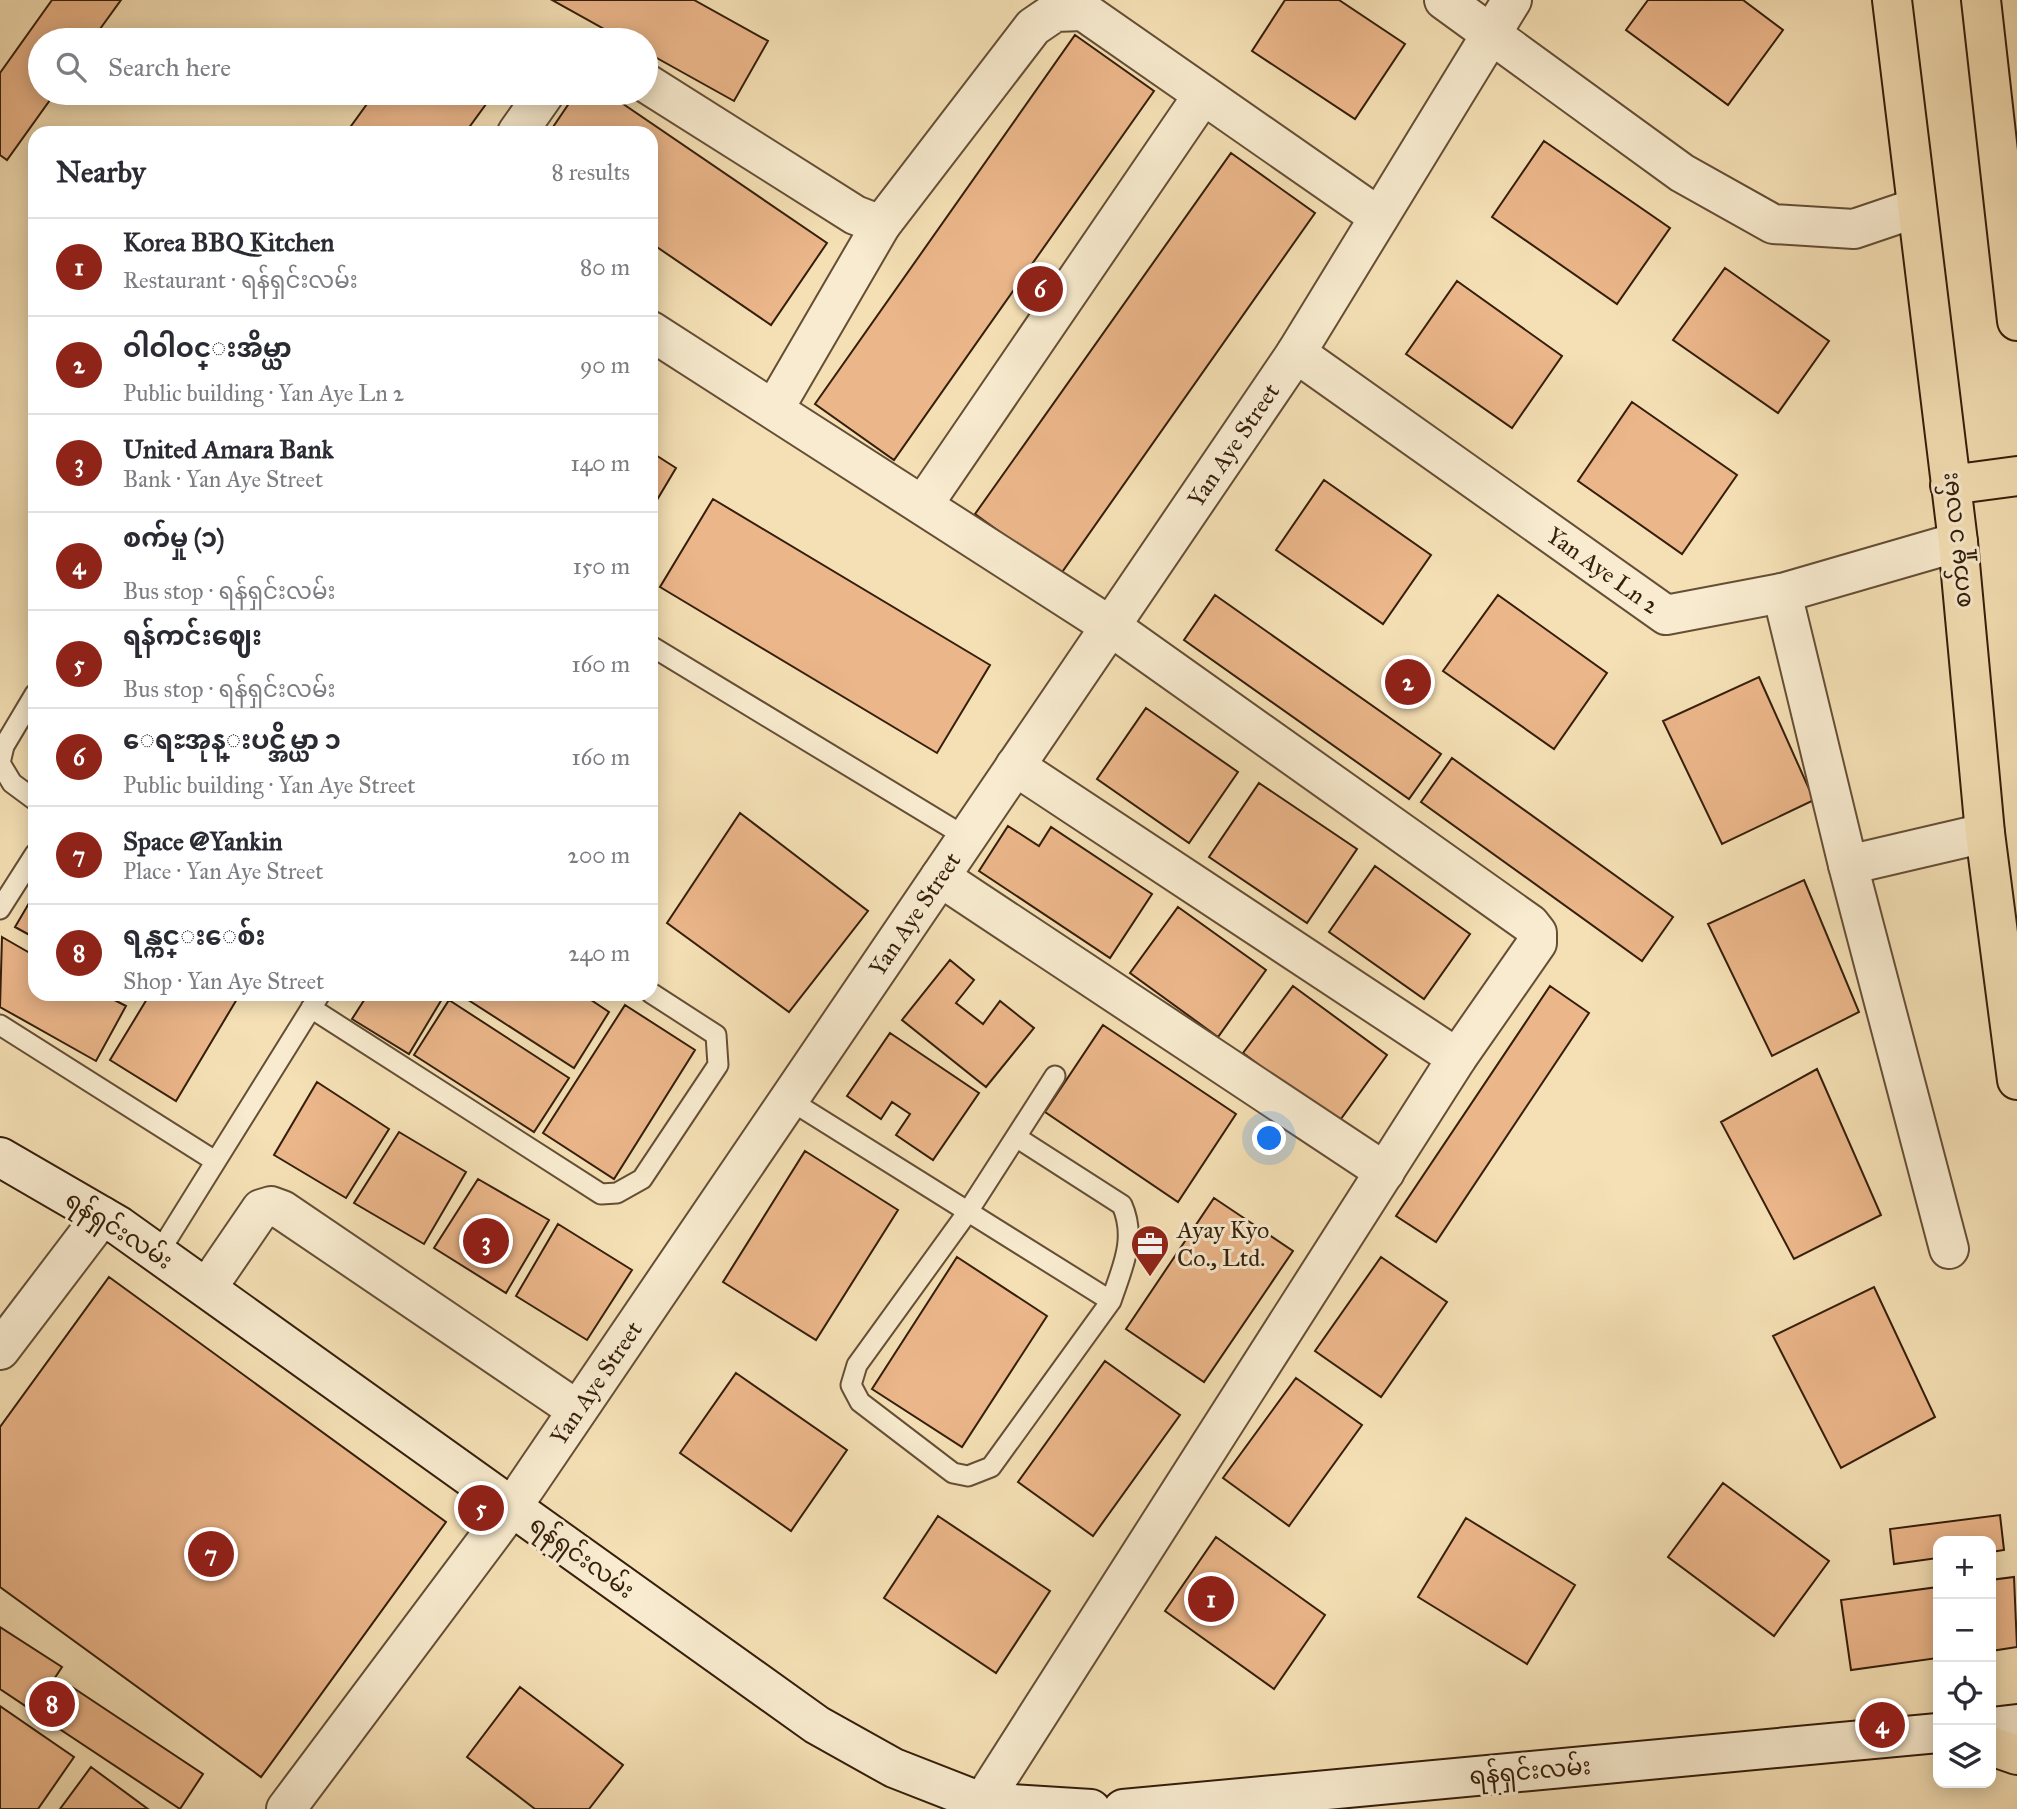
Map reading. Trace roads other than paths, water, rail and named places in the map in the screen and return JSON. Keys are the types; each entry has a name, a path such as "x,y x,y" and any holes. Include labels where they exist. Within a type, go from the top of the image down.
{"main road":[{"name":"စက်မှု ၁ လမ်း","path":"1893,0 1958,542 1985,833 2006,904 2017,1080"},
{"path":"1981,0 2017,320"},
{"path":"1950,485 2017,476"},
{"path":"1996,1748 2017,1755"}],"street":[{"path":"1444,0 1682,173 1773,224 1854,229 1916,208"},
{"name":"Yan Aye Street","path":"286,1809 512,1507 1296,353 1513,0"},
{"path":"774,409 881,225 1033,27 1055,12 1083,11 1379,218"},
{"path":"658,91 855,215 881,225"},
{"path":"923,505 1203,95"},
{"path":"522,126 537,105"},
{"path":"658,335 1110,626 1530,924 1537,933 1537,943 1457,1058 980,1805"},
{"name":"Yan Aye Ln 2","path":"1296,353 1667,615 1782,593 1958,542"},
{"path":"1782,593 1848,865 1949,1249"},
{"path":"1015,766 1457,1058"},
{"path":"1848,865 1985,833"},
{"path":"940,877 1385,1172"},
{"name":"ရန်ရှင်းလမ်း","path":"0,1157 102,1216 207,1288 817,1725 894,1768 980,1805 1091,1809"},
{"path":"207,1288 261,1209 271,1206 282,1210 577,1410"},
{"path":"0,1350 102,1216"},
{"path":"1996,1726 2017,1724"},
{"name":"ရန်ရှင်းလမ်း","path":"1123,1809 1933,1733"}],"lane":[{"path":"658,650 966,837"},
{"path":"28,706 4,746 1,763 12,783 28,795"},
{"path":"0,909 28,865"},
{"path":"158,1254 315,1001 601,1195 617,1193 642,1179 718,1065 716,1035 658,998"},
{"path":"0,1025 215,1161"},
{"path":"1016,1137 1122,1205 1129,1221 1130,1242 1111,1301 991,1467 968,1476 953,1473 860,1402 851,1385 857,1365 967,1213 1055,1076"},
{"path":"788,1099 1111,1301"}],"place":[{"name":"ေရႊအုန္းပင္အိမ္ယာ ၁","path":"1040,289"},
{"name":"ဝါဝါဝင္းအိမ္ယာ","path":"1408,682"},
{"name":"United Amara Bank","path":"486,1241"},
{"name":"Ayay Kyo Co., Ltd.","path":"1150,1278"},
{"name":"ရန်ကင်းဈေး","path":"481,1508"},
{"name":"Space @Yankin","path":"211,1554"},
{"name":"Korea BBQ Kitchen","path":"1211,1599"},
{"name":"ရန္ကင္းေစ်း","path":"52,1704"},
{"name":"စက်မှု (၁)","path":"1882,1725"}]}
